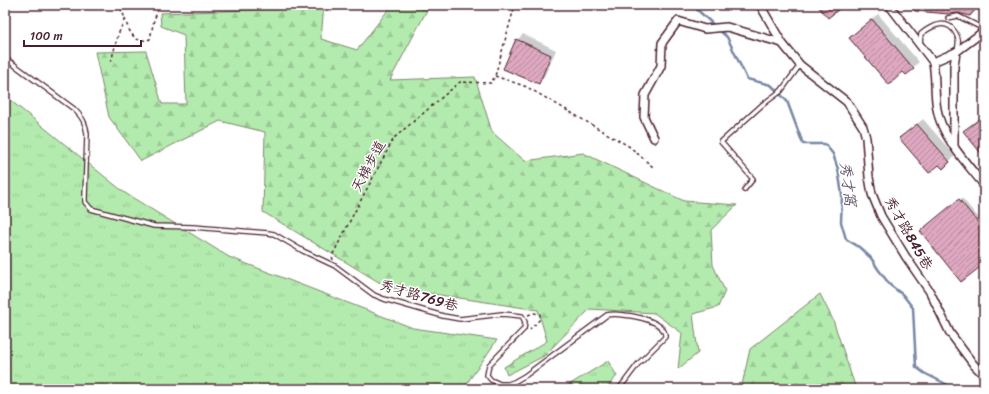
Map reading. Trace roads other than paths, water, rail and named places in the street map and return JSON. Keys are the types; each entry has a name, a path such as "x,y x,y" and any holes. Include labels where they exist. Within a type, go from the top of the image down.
{"street":[{"name":"秀才路845巷","path":"760,5 782,43 800,64 847,102 863,127 866,138 872,194 881,216 906,257 930,292 950,333 974,365 984,375"},
{"path":"889,5 933,62 937,109 944,129 954,146 984,185"},
{"path":"654,138 644,117 645,95 661,66 662,43 678,21 705,29 727,27 782,43"},
{"path":"933,62 956,52 984,30"},
{"path":"954,146 954,66 956,52"}],"lane":[{"path":"948,18 958,16 984,30"},
{"path":"920,44 921,34 930,27 943,24 952,28 958,37 959,45 956,52"},
{"name":"秀才路769巷","path":"5,58 74,109 83,119 87,134 85,197 88,206 91,209 154,226 193,227 274,234 303,251 335,266 374,296 443,316 460,319 502,314 522,316 526,322 524,329 489,364 487,369 487,375 491,380 500,384 508,384 526,375 607,315 619,314 651,321 660,325 664,329 665,336 638,364 620,389"},
{"path":"744,190 753,179 721,142 762,105 781,91 800,64"}],"waterway":[{"name":"秀才窩","path":"692,5 715,26"},
{"name":"秀才窩","path":"719,30 727,37 747,79 771,85 787,101 803,144 825,144 833,154 838,169 842,195 841,222 846,239 859,247 871,258 890,285 903,295 913,308 916,367 924,373 950,386 951,389"}]}
